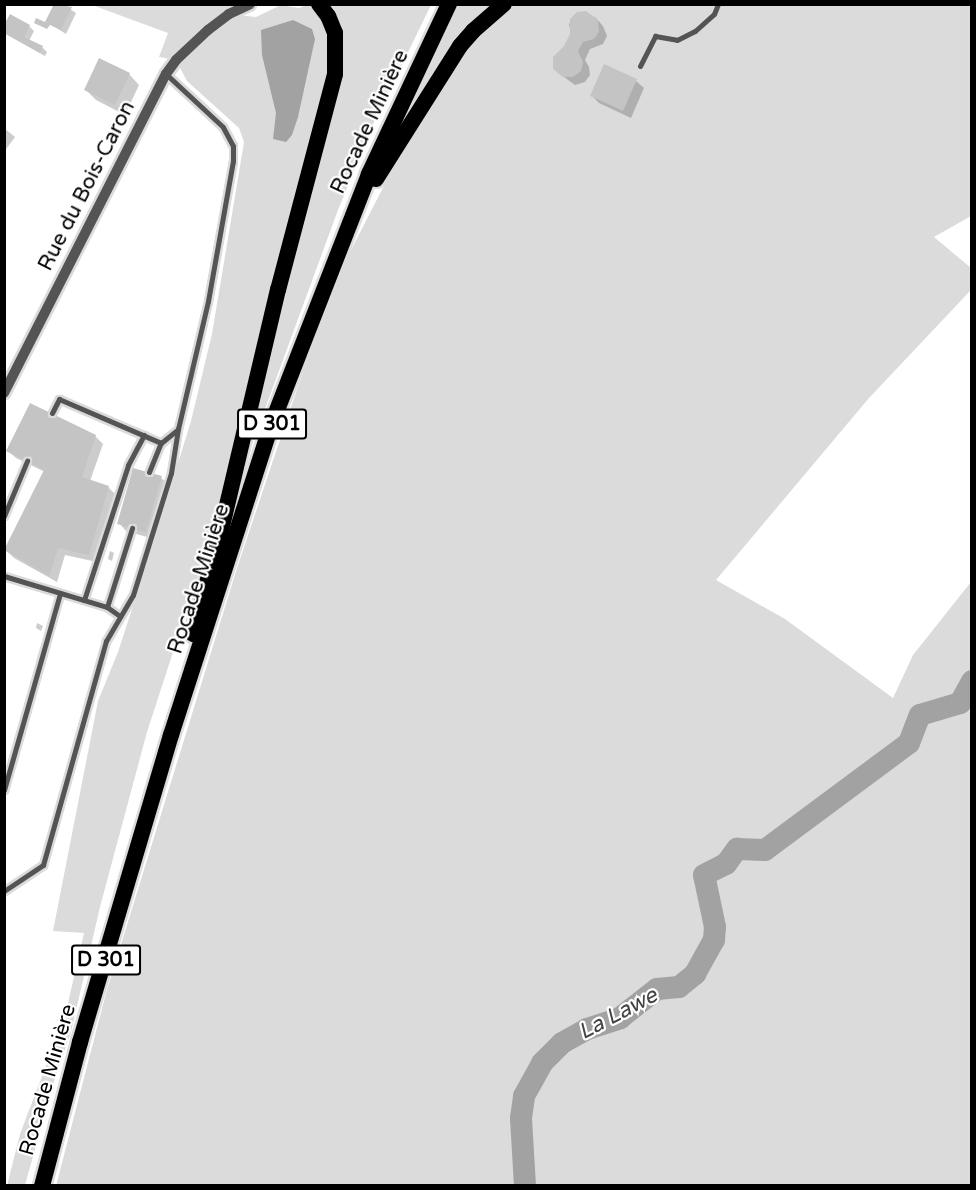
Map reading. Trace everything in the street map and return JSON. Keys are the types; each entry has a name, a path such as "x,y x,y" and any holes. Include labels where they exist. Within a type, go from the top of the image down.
{"highway":[{"path":"171,735 193,631 335,74 335,33 328,16 319,4"},
{"name":"Rocade Minière","path":"42,1185 80,1042 171,735 272,423 345,230 388,131 449,4"},
{"path":"345,230 454,54 472,31 504,4"}],"street":[{"name":"Rue du Bois-Caron","path":"4,393 166,74 189,46 231,9 250,4"}],"lane":[{"path":"640,66 655,36 677,40 695,31 714,14 718,4"},
{"path":"4,891 43,865 106,641 133,595 171,472 178,429 208,301 233,161 233,146 223,127 166,74"},
{"path":"52,413 59,399 161,443"},
{"path":"149,472 161,443 178,429"},
{"path":"84,600 128,465 144,435"},
{"path":"4,516 27,461"},
{"path":"108,607 132,528"},
{"path":"4,576 108,607 120,616"},
{"path":"4,790 60,593"}],"shaded area":[{"path":"309,4 431,5 374,122 338,210 236,488 224,486 203,560 147,732 100,907 71,1032 54,1081 25,1185 7,1186 20,1134 65,1016 84,933 53,931 98,701 118,652 191,421 212,334 244,142 239,128 187,81 176,60 159,57 168,33 92,5 228,5 229,14 256,17 281,5 299,8"},
{"path":"457,5 971,5 971,216 934,237 971,268 971,290 869,398 716,580 785,619 893,698 913,655 971,582 971,1185 56,1186 106,993 237,568 296,392 337,277 404,147 401,119"},
{"path":"293,20 312,29 315,39 298,117 292,135 286,142 273,139 276,113 262,55 261,30"}],"building":[{"path":"54,4 72,7 61,30 50,25 47,29 34,23 36,18 45,22"},
{"path":"586,11 598,20 599,32 594,39 583,42 578,51 583,62 581,71 573,77 563,77 553,69 553,57 564,46 570,34 570,19 577,12"},
{"path":"10,14 30,25 24,37 43,46 40,53 4,33 4,25"},
{"path":"99,58 130,73 115,105 84,90"},
{"path":"604,64 637,79 623,111 590,96"},
{"path":"30,403 96,435 82,477 109,486 89,555 58,548 49,576 4,550 44,470 6,451"},
{"path":"133,468 162,476 146,532 117,524"}],"waterway":[{"name":"La Lawe","path":"525,1186 521,1118 524,1096 542,1063 562,1043 587,1029 620,1018 657,989 679,987 695,974 714,940 715,927 704,875 726,864 737,849 765,850 909,743 920,715 960,703 972,681"}]}
